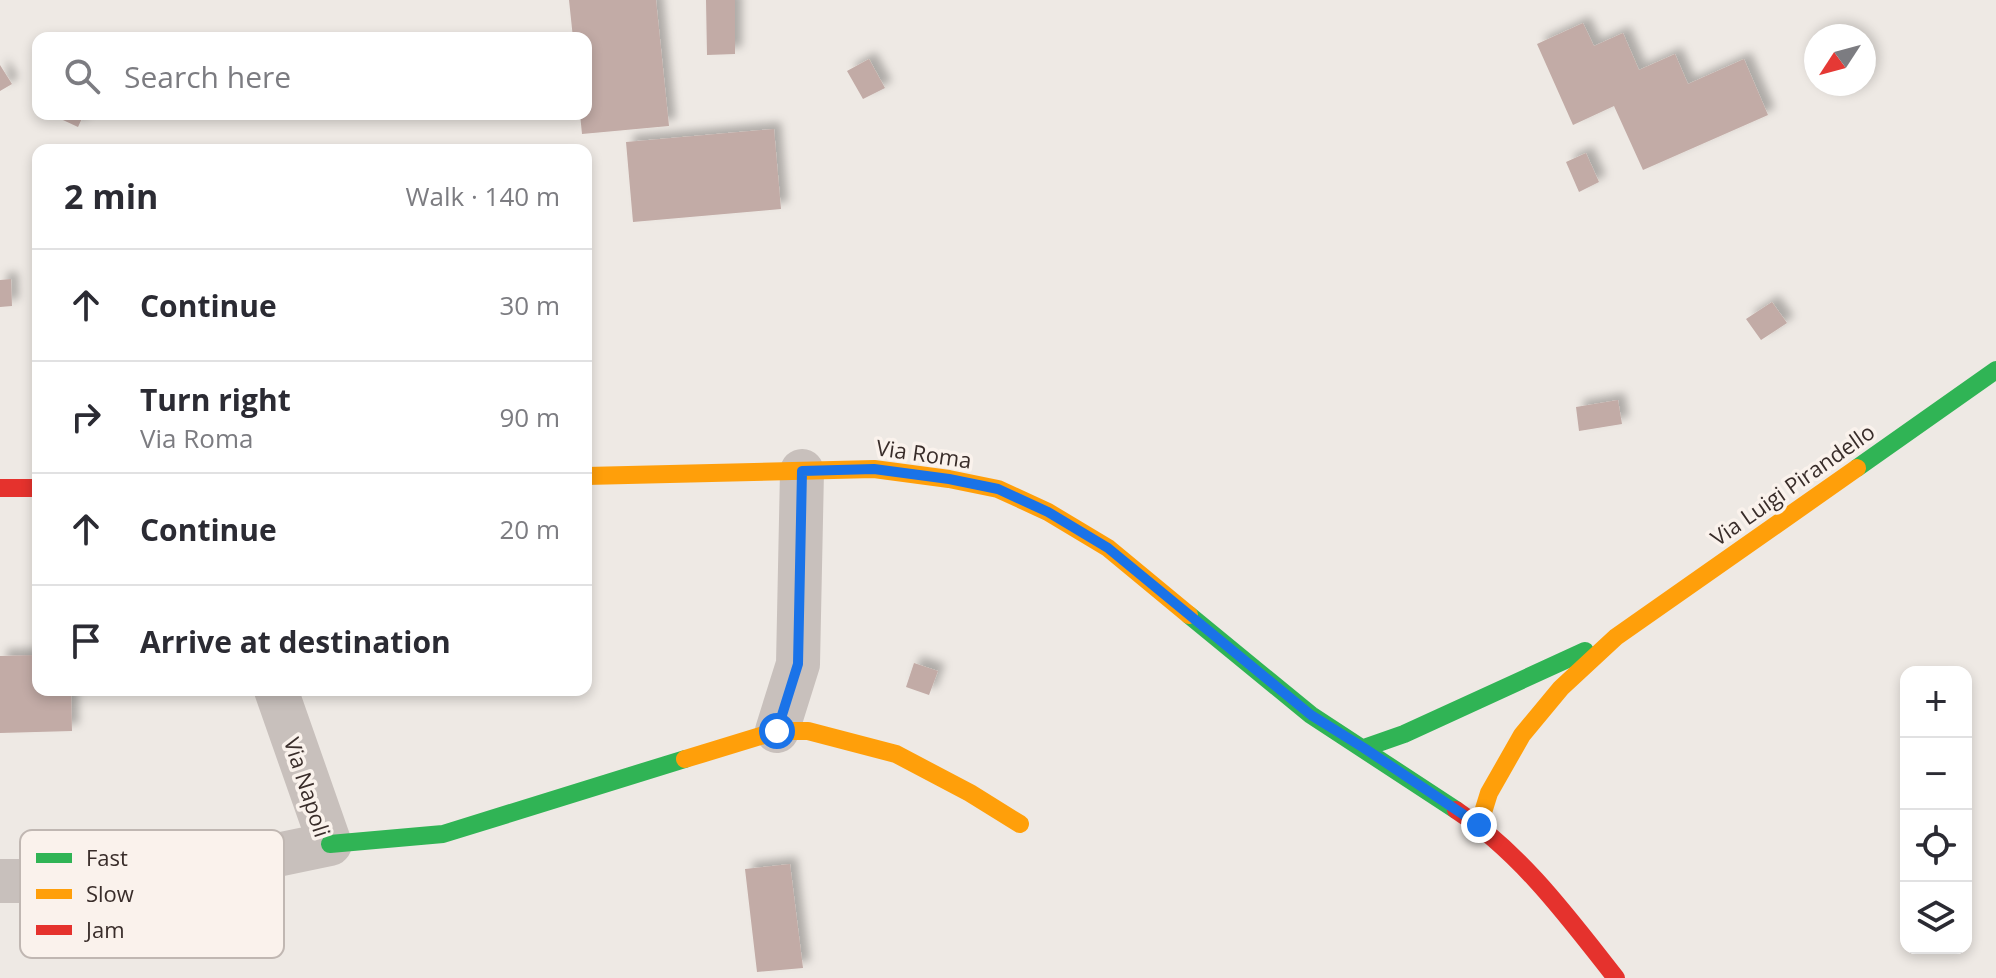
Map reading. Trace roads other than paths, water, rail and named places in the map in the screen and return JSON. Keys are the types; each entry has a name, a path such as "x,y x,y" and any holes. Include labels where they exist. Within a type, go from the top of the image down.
{"street":[{"name":"Via Luigi Pirandello","path":"1616,637 1996,370"},
{"name":"Via Roma","path":"592,476 874,469 998,489 1048,512 1108,548 1311,715 1479,825 1541,884 1616,978"},
{"path":"777,731 798,664 802,471"},
{"path":"0,488 32,488"},
{"path":"1364,748 1404,734 1616,637"},
{"path":"1479,825 1489,793 1522,735 1561,688 1616,637"},
{"name":"Via Napoli","path":"278,696 330,844 284,853"},
{"path":"330,844 443,834 777,731 808,731 896,754 970,793 1020,824"}]}
